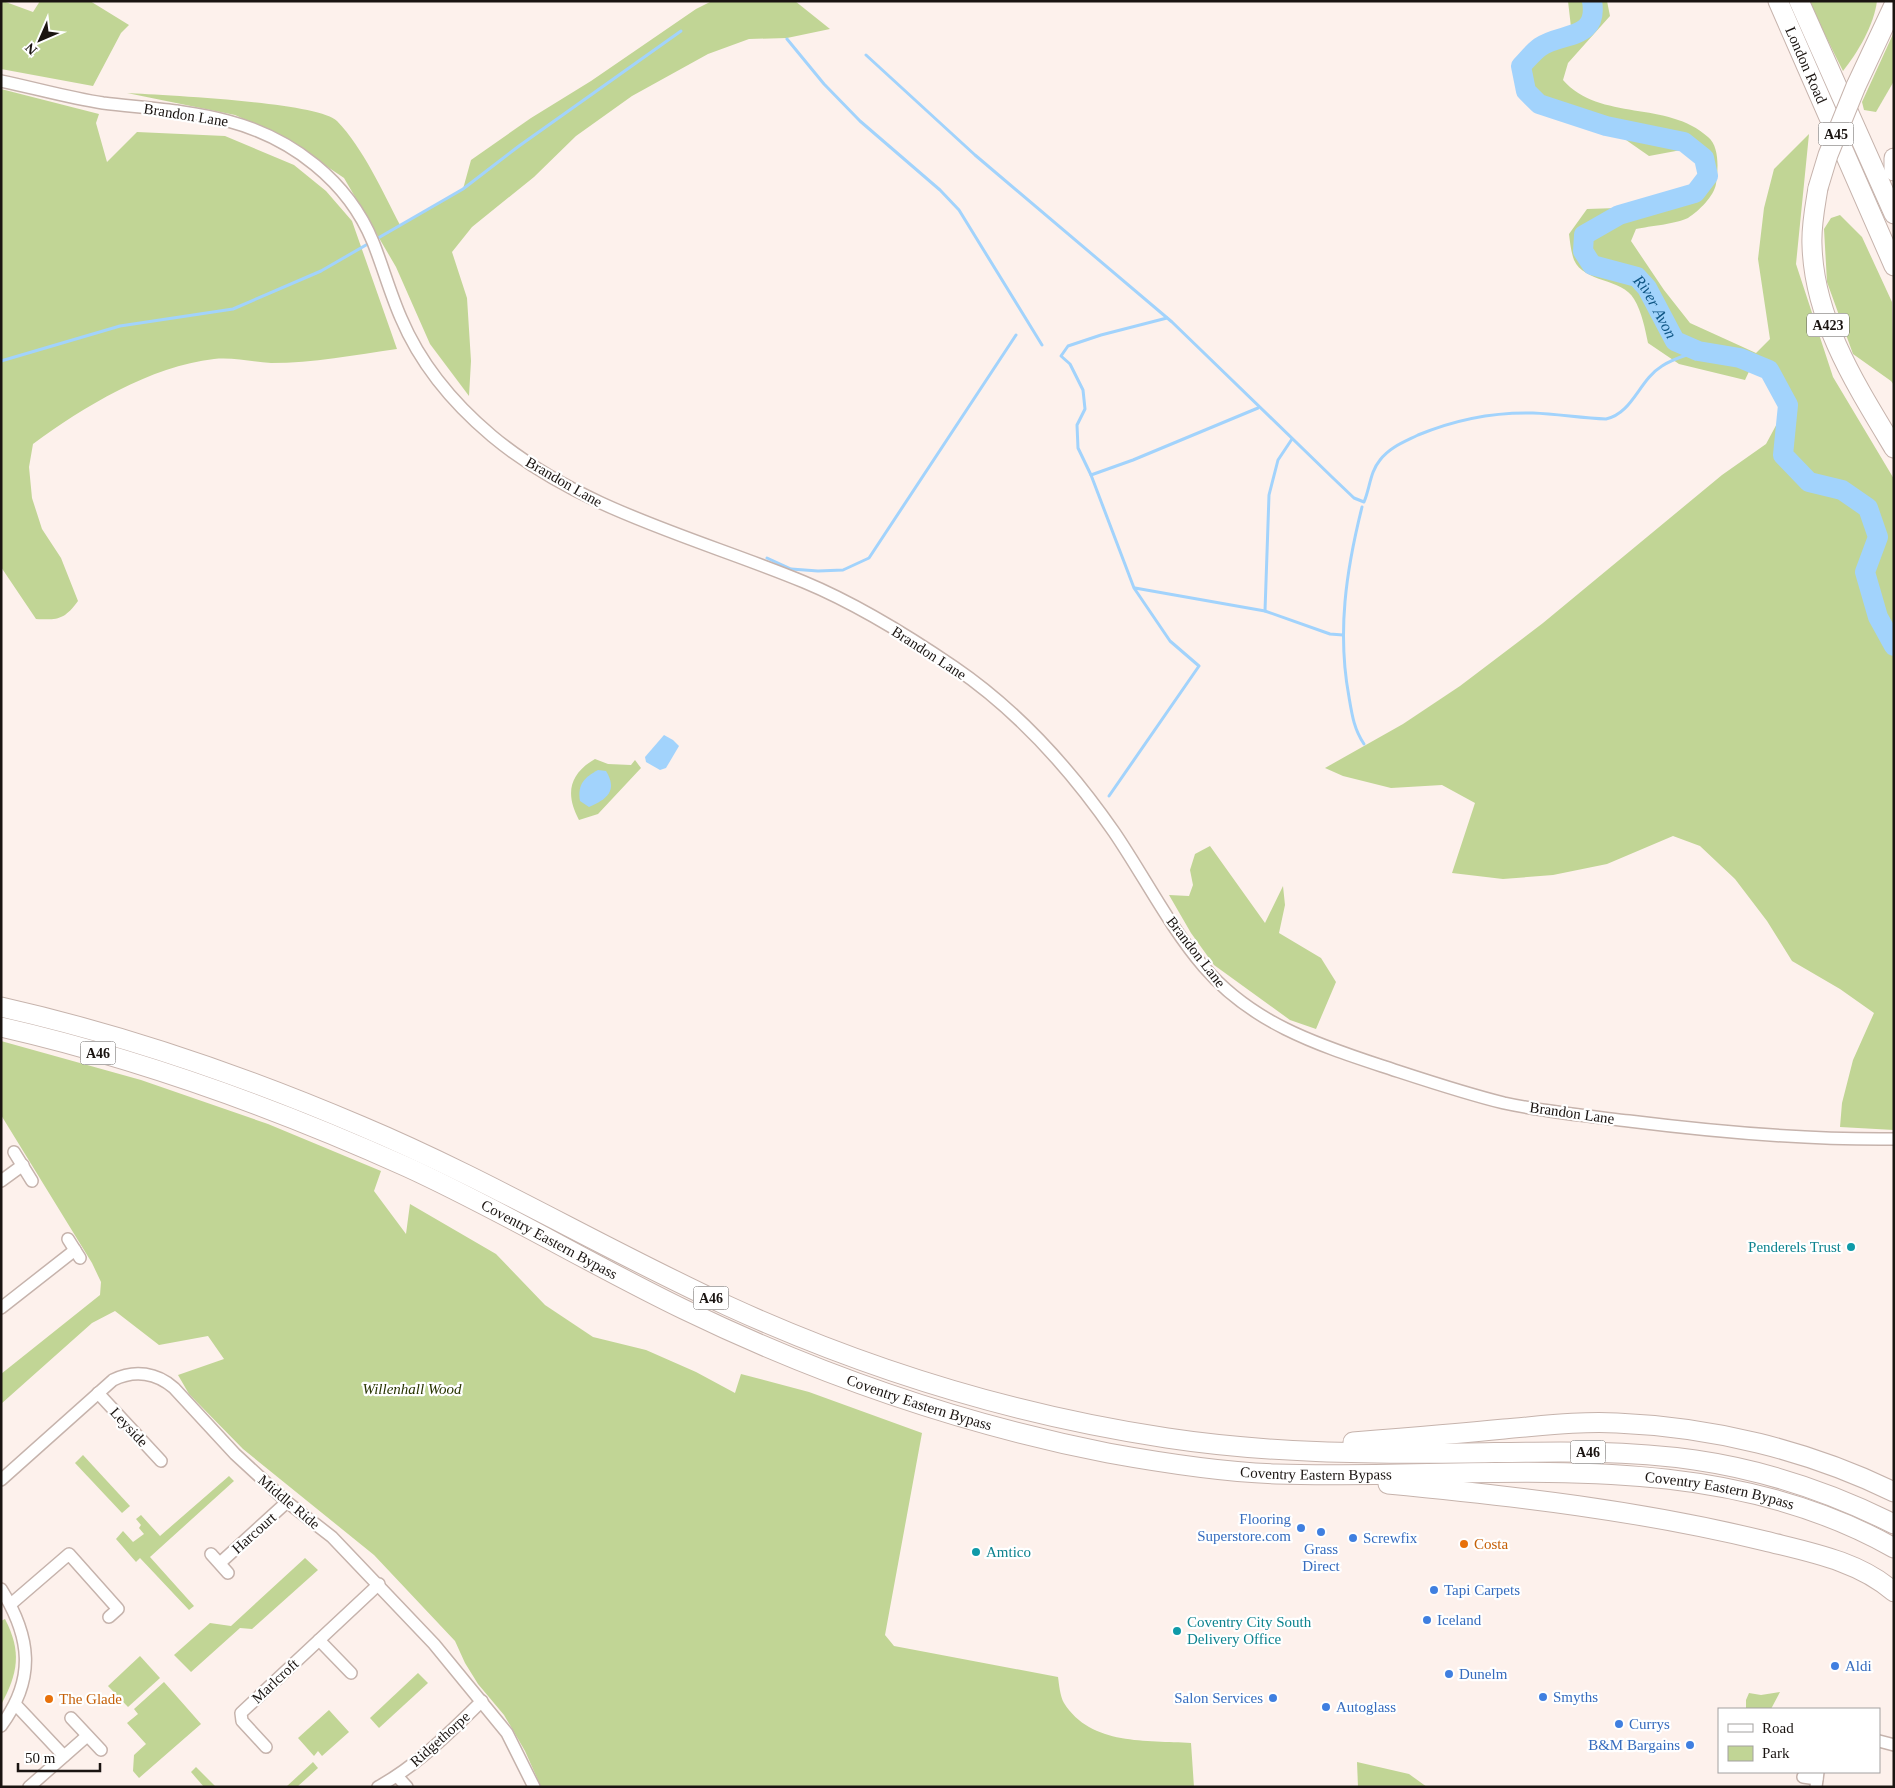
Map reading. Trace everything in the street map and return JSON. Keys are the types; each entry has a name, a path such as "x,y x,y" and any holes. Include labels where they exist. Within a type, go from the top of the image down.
{"highway":[{"name":"London Road","path":"1778,1 1894,266"},
{"name":"London Road","path":"1800,1 1894,214"},
{"name":"A423","path":"1894,6 1856,86 1828,155 1818,188 1812,246 1821,305 1844,362 1894,448"},
{"path":"1894,158 1894,171"},
{"name":"Coventry Eastern Bypass","path":"1,1007 111,1035 179,1056 274,1090 363,1127 508,1195 617,1252 728,1306 840,1354 979,1399 1093,1426 1220,1446 1406,1453 1600,1451 1700,1460 1800,1484 1854,1504 1894,1524"},
{"name":"Coventry Eastern Bypass","path":"1,1027 52,1039 195,1081 267,1107 409,1168 680,1308 772,1350 875,1389 994,1427 1108,1453 1198,1467 1275,1474 1552,1473 1662,1477 1737,1489 1776,1500 1835,1520 1894,1548"},
{"path":"1272,1449 1545,1425 1616,1423 1671,1427 1754,1442 1807,1456 1859,1475 1894,1492"},
{"path":"1275,1474 1481,1493 1680,1523 1814,1554 1868,1573 1894,1592"}],"street":[{"name":"Brandon Lane","path":"1,81 94,102 208,116 232,122 269,135 308,158 337,184 358,211 372,239 402,320 416,347 458,405 493,436 534,467 570,488 611,508 807,584 901,632 960,671 1038,740 1074,778 1113,830 1185,942 1204,967 1226,990 1246,1006 1283,1030 1346,1054 1435,1083 1496,1101 1537,1110 1748,1135 1894,1140"},
{"path":"14,1152 32,1181"},
{"path":"1,1180 23,1165"},
{"path":"1,1308 78,1254 68,1239"},
{"name":"Middle Ride","path":"1,1480 113,1380 126,1375 143,1374 164,1380 174,1388 235,1454 287,1502 332,1537 434,1644 482,1700 507,1733 534,1787"},
{"name":"Leyside","path":"98,1393 161,1461"},
{"name":"Harcourt","path":"220,1563 287,1502"},
{"path":"11,1604 69,1554 118,1609 109,1617"},
{"name":"Harcourt","path":"211,1554 228,1573"},
{"name":"Marlcroft","path":"266,1747 242,1721 241,1713 378,1584"},
{"path":"1,1589 11,1604 22,1629 26,1653 25,1679 16,1705 1,1726"},
{"path":"319,1640 352,1673"},
{"name":"Ridgethorpe","path":"378,1787 397,1776 435,1745 482,1700"},
{"path":"16,1705 64,1756"},
{"path":"71,1718 101,1750"},
{"path":"29,1787 87,1736"},
{"path":"1880,1741 1894,1745"},
{"name":"Ridgethorpe","path":"397,1776 407,1787"},
{"path":"1803,1777 1817,1779"}],"green space":[{"path":"3,1 33,12 40,1 90,1 129,25 121,33 93,86 1,69 1,4"},
{"path":"712,1 795,1 830,29 787,38 749,39 708,54 632,96 576,136 534,177 472,227 452,252 467,298 471,361 469,396 430,344 396,267 344,178 282,136 235,115 127,93 272,104 324,114 337,121 355,144 372,171 400,225 463,189 471,160 696,9"},
{"path":"1568,1 1607,1 1610,16 1568,63 1563,80 1578,93 1596,101 1615,107 1674,118 1692,126 1712,141 1715,147 1718,166 1717,178 1715,189 1705,203 1692,215 1683,220 1636,229 1631,241 1664,290 1690,323 1756,353 1770,339 1758,259 1764,208 1774,169 1809,134 1796,264 1833,377 1894,479 1894,1130 1840,1127 1842,1103 1853,1060 1874,1013 1840,989 1792,961 1767,921 1735,879 1700,846 1673,836 1607,864 1553,875 1503,879 1452,873 1475,803 1442,785 1391,788 1343,776 1325,768 1403,724 1460,686 1543,623 1722,475 1766,444 1787,405 1769,370 1753,363 1745,380 1679,364 1648,343 1639,309 1628,292 1621,287 1586,273 1574,260 1569,234 1587,209 1617,208 1657,195 1678,196 1695,193 1708,176 1704,158 1692,148 1649,156 1606,126 1539,104 1526,91 1521,66 1541,46 1572,36"},
{"path":"1808,1 1877,1 1873,19 1865,38 1843,71"},
{"path":"1894,32 1894,81 1876,112 1864,110 1862,102"},
{"path":"1,89 99,114 96,123 107,162 137,132 225,136 294,165 326,191 352,221 397,349 302,362 271,363 236,359 214,359 190,363 142,379 119,390 74,416 33,444 29,467 32,498 42,529 61,558 78,601 69,612 55,619 36,619 1,567"},
{"path":"1840,215 1862,237 1892,302 1894,385 1853,354 1827,282 1824,229 1831,218"},
{"path":"595,759 608,764 631,765 635,760 641,768 598,814 579,820 572,802 572,785 580,771"},
{"path":"1210,846 1265,923 1283,886 1285,905 1279,933 1321,958 1336,982 1316,1029 1290,1020 1214,965 1191,933 1169,895 1189,896 1193,885 1190,870 1195,854"},
{"name":"Willenhall Wood","path":"1,1041 141,1080 268,1124 381,1171 374,1191 406,1234 410,1204 496,1254 545,1305 593,1337 646,1350 696,1372 735,1393 741,1374 809,1392 922,1433 885,1635 894,1646 1058,1677 1064,1703 1075,1717 1089,1727 1104,1734 1121,1738 1191,1743 1194,1787 541,1787 525,1751 504,1715 478,1684 465,1663 455,1641 374,1555 243,1449 189,1394 178,1375 224,1359 208,1336 159,1345 115,1311 92,1323 1,1404 1,1374 100,1295 101,1282 92,1263 1,1115"},
{"path":"83,1455 130,1506 122,1513 75,1463"},
{"path":"229,1476 234,1481 150,1557 194,1606 189,1610 140,1558 136,1562 116,1539 123,1531 133,1542 144,1534 139,1528 141,1525 136,1519 141,1515 160,1536"},
{"path":"305,1558 318,1570 252,1629 240,1628 191,1672 174,1655 210,1623 231,1626"},
{"path":"5,1619 14,1642 16,1662 11,1683 1,1705 1,1621"},
{"path":"140,1656 160,1678 128,1707 108,1686"},
{"path":"418,1673 428,1683 379,1728 370,1718"},
{"path":"164,1682 201,1724 139,1778 133,1771 134,1755 146,1744 127,1723 138,1714 134,1709"},
{"path":"1780,1692 1772,1708 1746,1708 1746,1700 1749,1693 1761,1695"},
{"path":"329,1710 349,1732 322,1756 318,1751 314,1756 298,1738"},
{"path":"313,1762 318,1768 297,1787 286,1787"},
{"path":"1357,1762 1409,1774 1427,1787 1358,1787"},
{"path":"196,1767 216,1787 204,1787 191,1772"}],"water":[{"path":"664,735 679,746 666,768 660,770 646,762 645,757"},
{"path":"598,770 606,771 611,789 609,794 601,801 589,807 580,801 580,790 586,778"}],"waterway":[{"name":"River Avon","path":"1592,1 1593,14 1590,23 1584,29 1540,47 1521,66 1526,91 1539,104 1606,126 1684,142 1704,158 1708,176 1695,193 1619,215 1584,235 1583,251 1592,265 1637,277 1647,288 1675,341 1698,351 1740,358 1769,370 1788,405 1783,455 1809,482 1842,490 1868,508 1878,537 1865,572 1878,617 1894,646"},
{"path":"1,361 120,326 233,309 321,271 463,189 519,146 681,31"},
{"path":"787,39 824,84 860,121 940,190 959,210 1042,345"},
{"path":"866,55 975,155 1172,322 1354,498 1364,502 1372,475 1384,455 1418,435 1460,421 1504,414 1533,413 1606,419 1615,416 1623,410 1647,379 1662,366 1698,351"},
{"path":"1109,796 1199,666 1170,641 1134,588 1091,475 1078,448 1077,425 1085,409 1083,390 1070,364 1061,356 1068,346 1101,335 1167,318"},
{"path":"767,558 791,569 818,571 843,570 869,558 1016,335"},
{"path":"1091,475 1133,460 1258,408"},
{"path":"1265,611 1269,495 1278,460 1292,439"},
{"path":"1362,507 1348,578 1345,602 1344,649 1345,673 1352,716 1364,744"},
{"path":"1135,588 1265,611 1330,634 1343,635"}],"place":[{"name":"Penderels Trust","path":"1851,1247"},
{"name":"Flooring Superstore.com","path":"1301,1528"},
{"name":"Grass Direct","path":"1321,1532"},
{"name":"Screwfix","path":"1353,1538"},
{"name":"Costa","path":"1464,1544"},
{"name":"Amtico","path":"976,1552"},
{"name":"Tapi Carpets","path":"1434,1590"},
{"name":"Iceland","path":"1427,1620"},
{"name":"Coventry City South Delivery Office","path":"1177,1631"},
{"name":"Aldi","path":"1835,1666"},
{"name":"Dunelm","path":"1449,1674"},
{"name":"Smyths","path":"1543,1697"},
{"name":"Salon Services","path":"1273,1698"},
{"name":"The Glade","path":"49,1699"},
{"name":"Autoglass","path":"1326,1707"},
{"name":"Currys","path":"1619,1724"},
{"name":"B&M Bargains","path":"1690,1745"}]}
